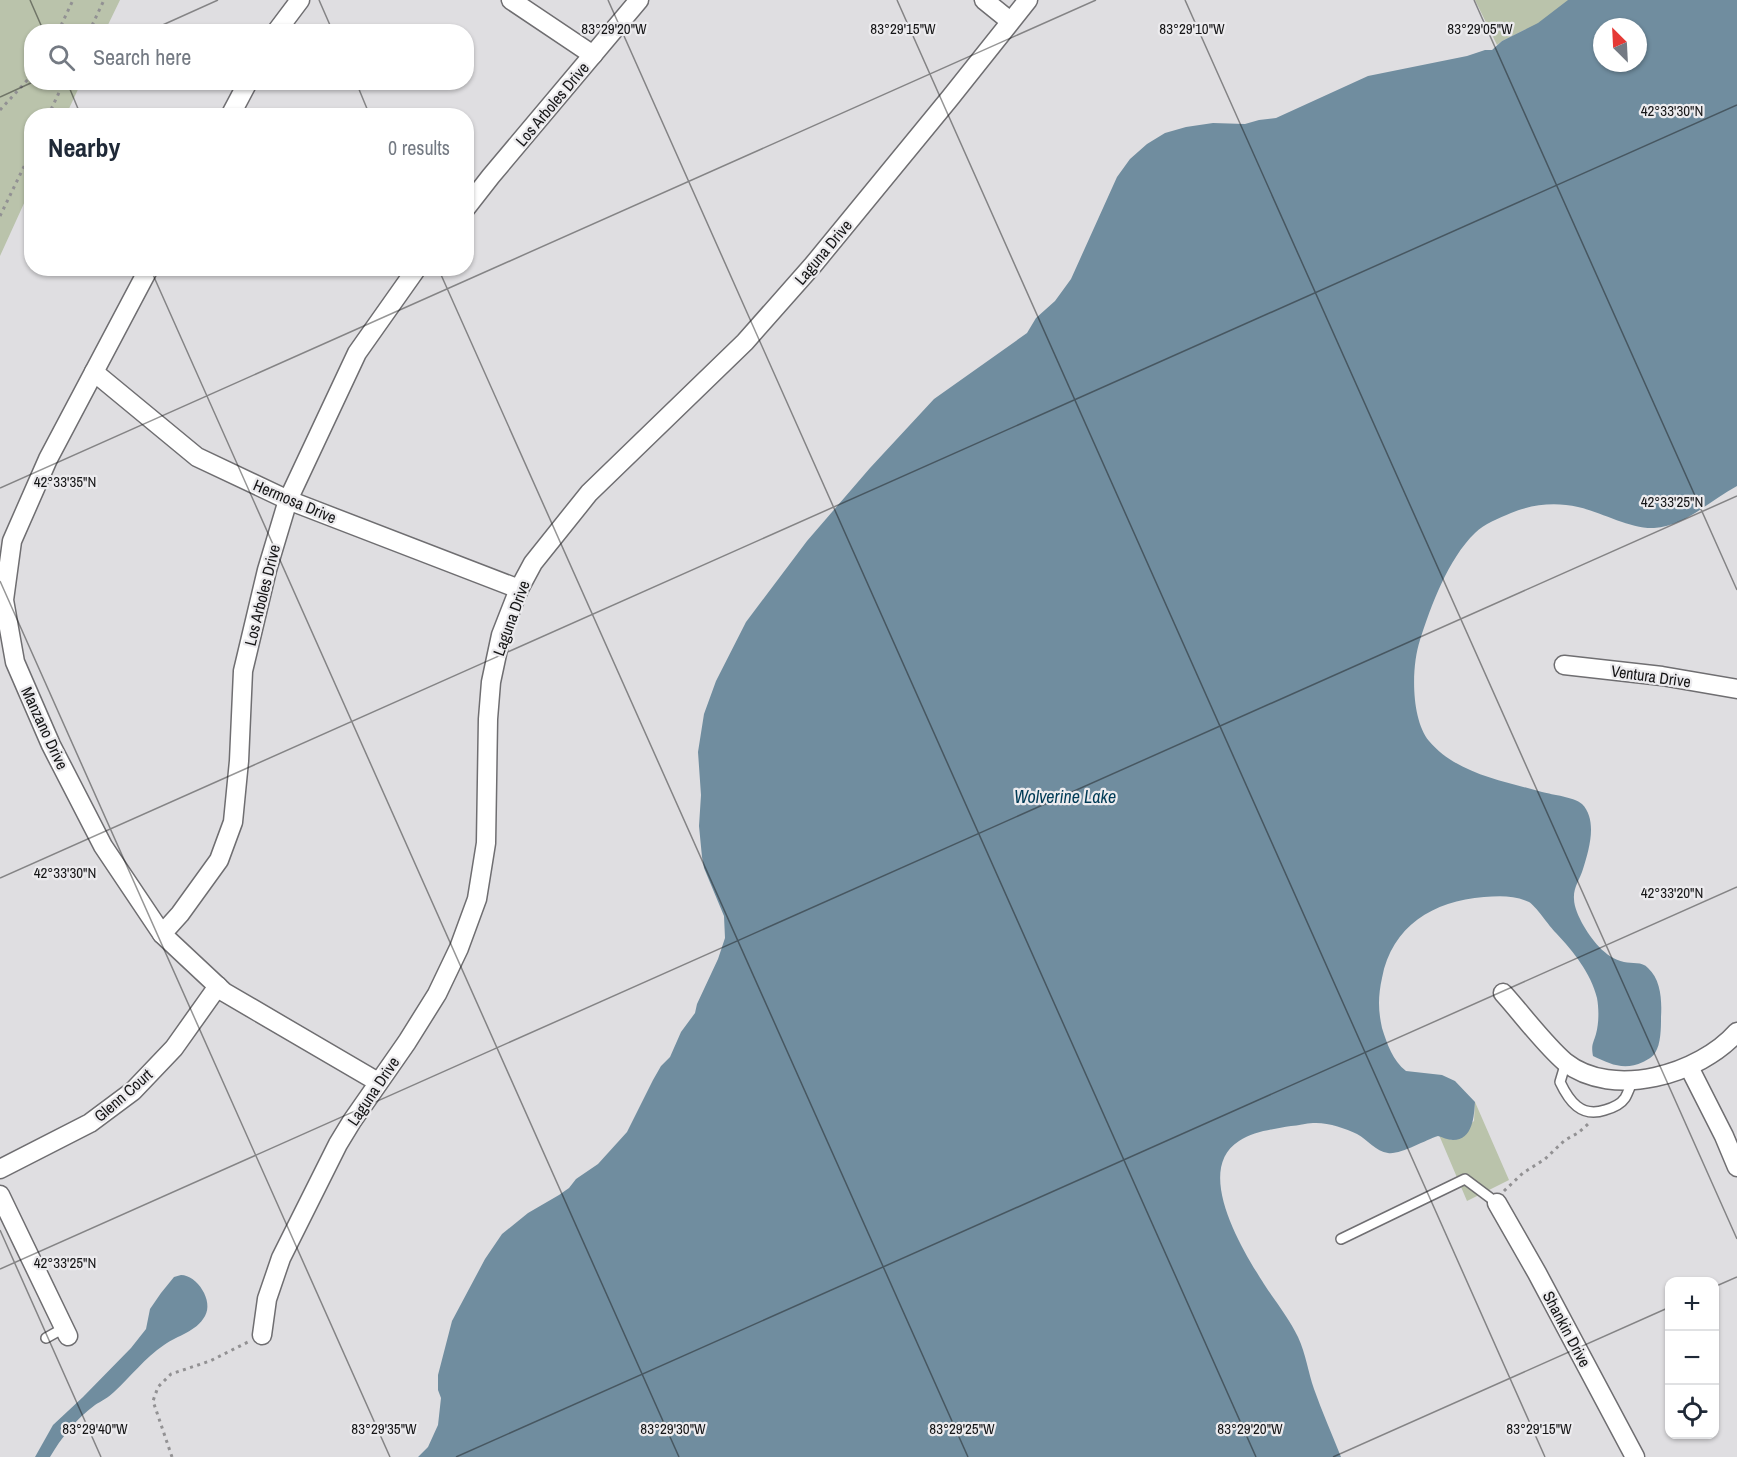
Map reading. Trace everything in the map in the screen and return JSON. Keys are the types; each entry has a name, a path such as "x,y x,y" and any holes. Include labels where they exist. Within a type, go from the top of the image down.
{"street":[{"path":"282,24 300,0"},
{"path":"511,0 593,55"},
{"name":"Los Arboles Drive","path":"474,198 639,0"},
{"path":"984,0 1010,21"},
{"name":"Laguna Drive","path":"262,1335 267,1299 281,1258 338,1144 437,994 459,948 477,899 486,843 488,719 491,682 501,635 519,589 539,555 589,493 745,342 813,265 1028,0"},
{"path":"235,108 244,90"},
{"name":"Manzano Drive","path":"145,276 48,459 12,541 4,600 15,662 51,746 103,846 162,934 224,992 378,1082"},
{"name":"Los Arboles Drive","path":"162,934 180,914 219,860 233,822 239,761 243,671 267,570 288,500 357,353 411,276"},
{"name":"Hermosa Drive","path":"94,372 197,457 288,500 519,589"},
{"name":"Ventura Drive","path":"1564,665 1662,676 1737,689"},
{"name":"Glenn Court","path":"0,1169 90,1123 133,1091 174,1048 218,986"},
{"path":"1503,993 1566,1062 1586,1074 1610,1080 1633,1081 1689,1067 1725,1043 1737,1032"},
{"path":"1689,1067 1737,1167"},
{"path":"0,1195 66,1332"},
{"name":"Shankin Drive","path":"1497,1203 1635,1457"}],"lane":[{"path":"1566,1062 1560,1082 1567,1097 1585,1112 1598,1112 1613,1107 1625,1099 1633,1081"},
{"path":"1341,1239 1465,1179 1497,1203"},
{"path":"46,1338 66,1332"}],"path":[{"path":"62,24 73,0"},
{"path":"93,24 104,0"},
{"path":"0,110 24,84"},
{"path":"52,108 60,90"},
{"path":"0,216 24,166"},
{"path":"1497,1203 1507,1187 1545,1159 1565,1140 1592,1122"},
{"path":"172,1457 153,1401 158,1387 171,1374 210,1361 262,1335"}],"green space":[{"path":"0,0 120,0 108,24 24,24 24,90 78,90 69,108 24,108 24,203 0,256"},
{"path":"1475,0 1654,0 1677,47 1647,62 1647,18 1593,18 1593,72 1627,72 1572,99 1526,29 1497,45"},
{"path":"1475,1102 1509,1180 1467,1201 1439,1135 1452,1140 1474,1121"}],"water":[{"name":"Wolverine Lake","path":"1568,0 1737,0 1737,486 1687,518 1677,523 1654,528 1635,526 1570,505 1544,505 1527,508 1492,522 1475,533 1449,569 1435,598 1420,640 1415,664 1414,692 1419,720 1429,741 1440,752 1467,769 1497,780 1569,798 1582,804 1587,811 1591,827 1590,844 1575,891 1576,909 1582,923 1599,947 1617,960 1643,964 1656,978 1661,997 1661,1011 1660,1036 1654,1054 1630,1066 1605,1062 1593,1056 1592,1047 1597,1030 1598,1002 1586,971 1575,955 1529,902 1501,896 1465,899 1432,911 1405,931 1387,960 1382,978 1379,1009 1386,1040 1401,1067 1406,1071 1442,1075 1455,1081 1475,1102 1471,1126 1465,1136 1453,1140 1438,1136 1406,1150 1388,1153 1347,1130 1330,1124 1310,1123 1271,1129 1251,1135 1239,1141 1226,1154 1221,1171 1221,1190 1226,1211 1245,1252 1298,1337 1314,1389 1341,1457 418,1457 428,1447 438,1425 441,1398 438,1390 438,1375 452,1321 485,1259 502,1234 528,1213 569,1188 576,1179 598,1164 627,1132 661,1066 670,1057 681,1032 695,1013 718,959 725,938 724,916 704,868 699,826 701,795 698,752 704,714 716,681 746,622 807,541 934,399 1027,333 1036,318 1055,301 1071,279 1117,177 1130,159 1147,144 1165,133 1186,127 1213,123 1245,124 1276,118 1368,76 1492,50 1502,41 1538,23"},
{"path":"181,1275 193,1279 206,1296 207,1310 197,1326 157,1350 112,1394 88,1410 70,1429 50,1457 35,1457 53,1425 131,1348 146,1329 150,1309 174,1277"}]}
